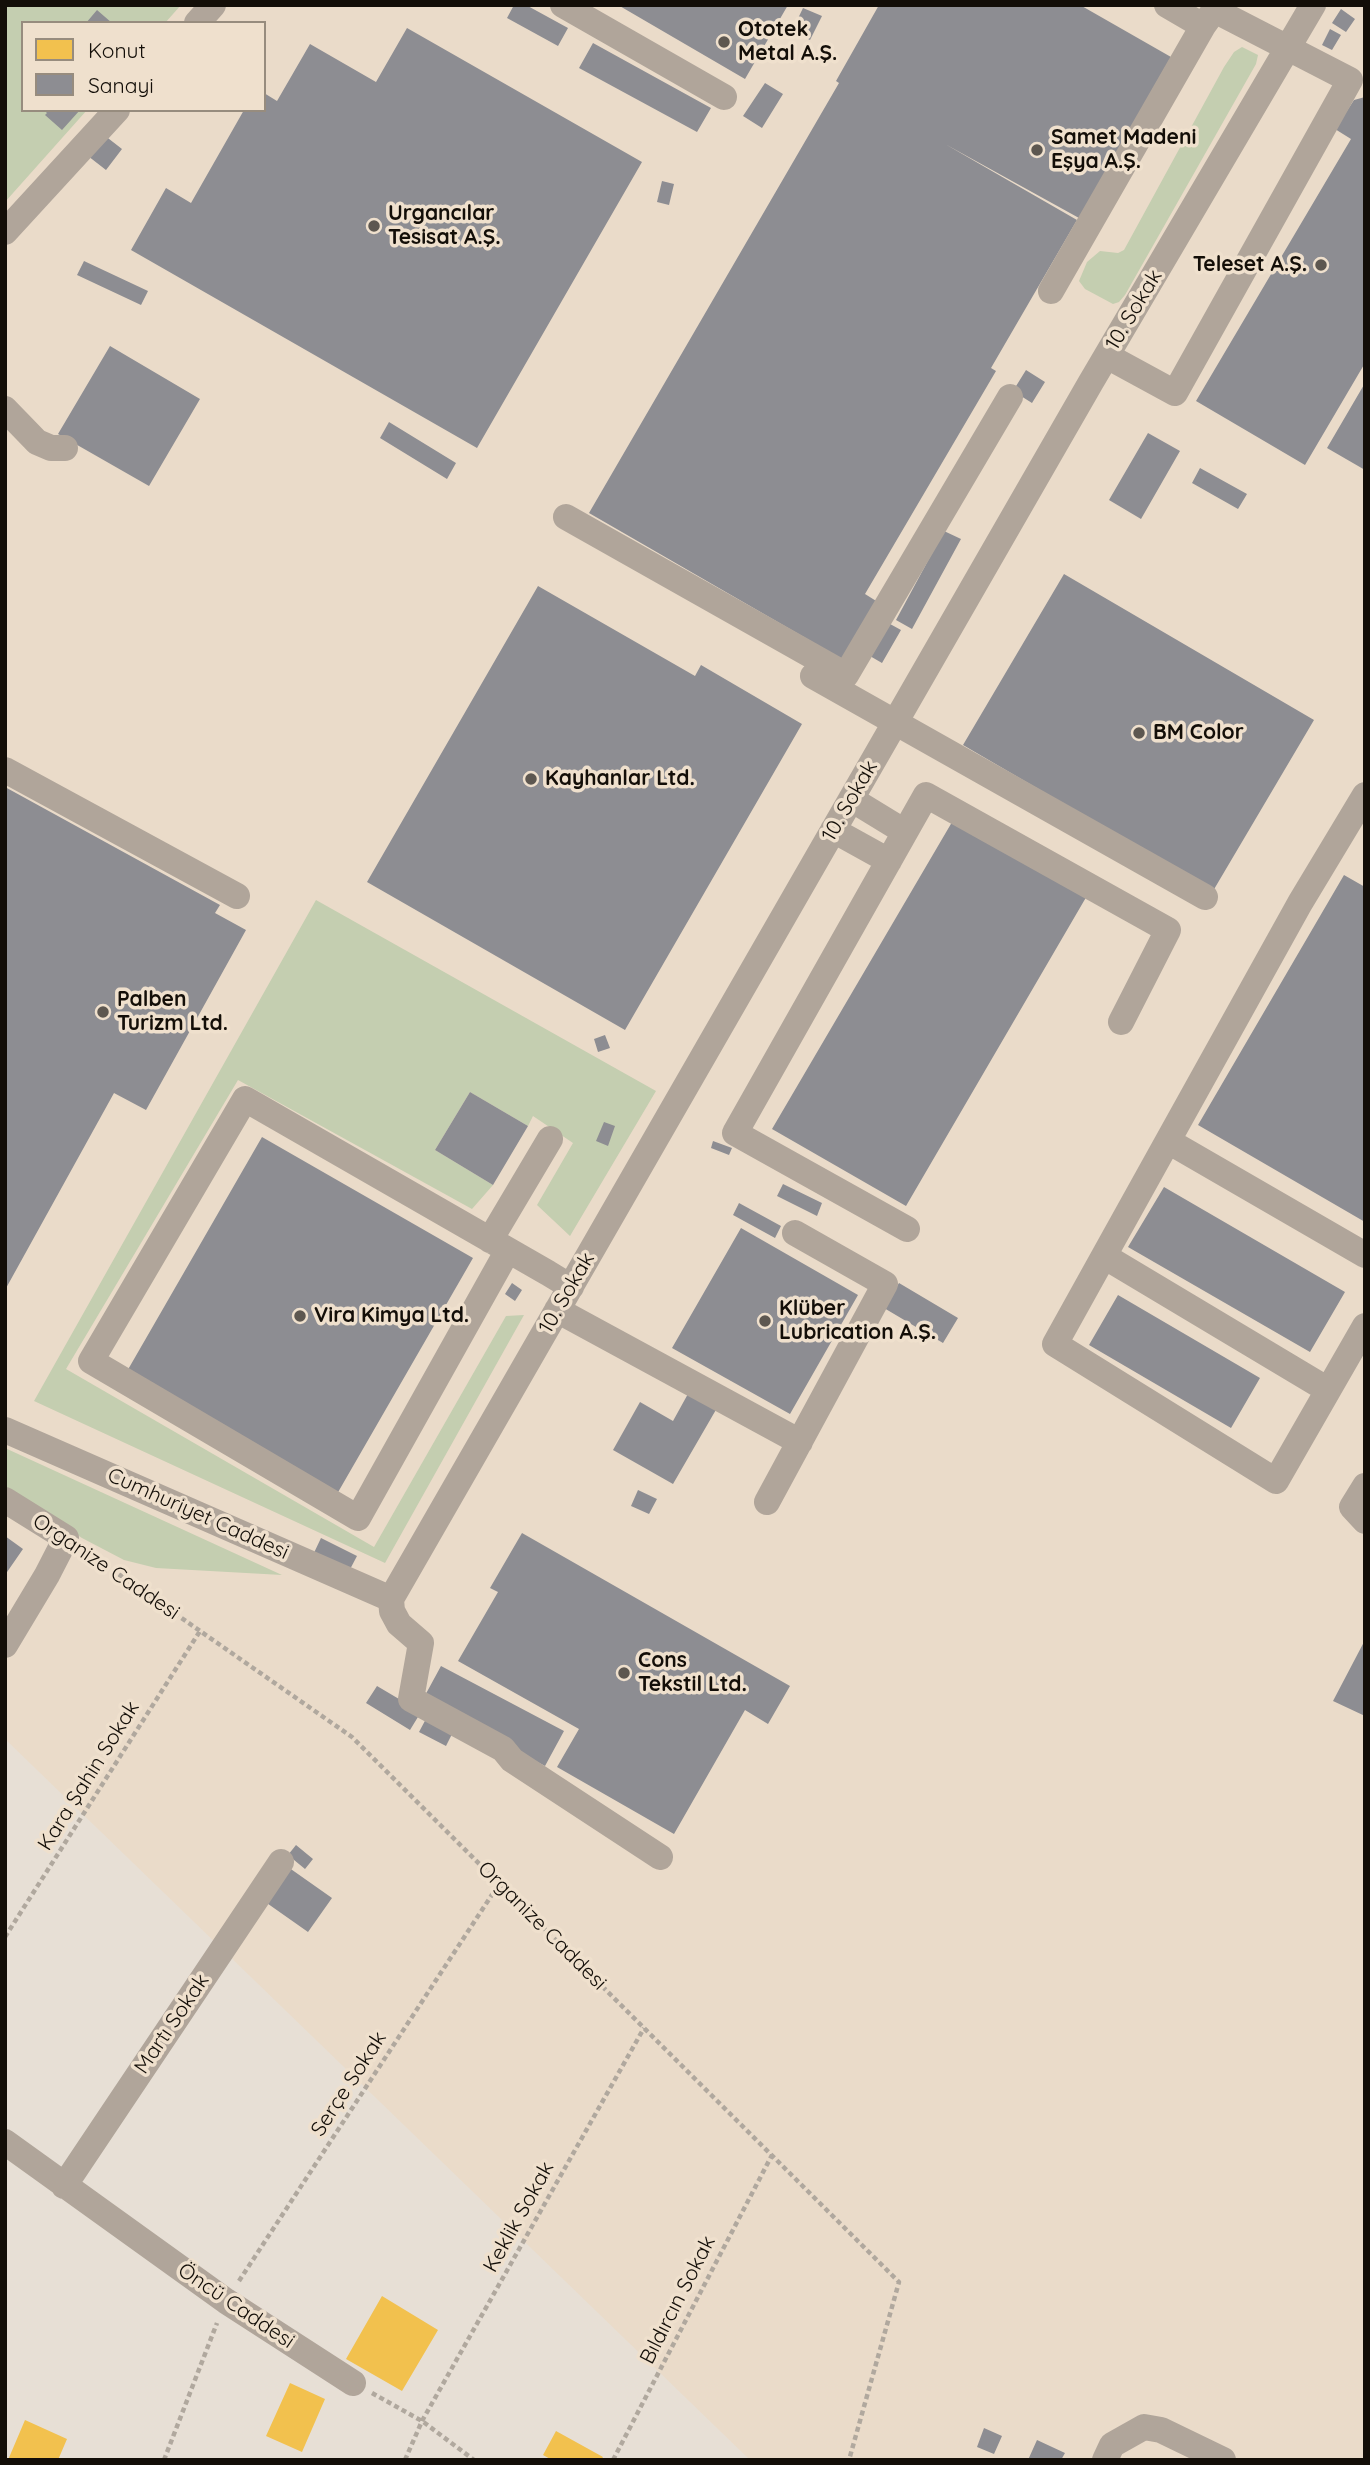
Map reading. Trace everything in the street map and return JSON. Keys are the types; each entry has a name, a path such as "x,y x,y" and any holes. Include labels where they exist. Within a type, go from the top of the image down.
{"street":[{"path":"199,21 213,5"},
{"path":"563,5 724,97"},
{"path":"1167,5 1203,26"},
{"name":"10. Sokak","path":"391,1599 1107,356 1313,5"},
{"path":"1051,291 1213,12 1222,14 1350,80 1175,393 1107,356"},
{"path":"5,232 115,112"},
{"path":"566,517 846,675 1010,397"},
{"path":"5,409 37,442 51,448 65,448"},
{"path":"780,638 784,651 809,673 1205,897"},
{"path":"5,770 237,896"},
{"path":"1365,794 1357,824 1300,903 1055,1344 1276,1481 1365,1326"},
{"path":"907,1229 734,1133 926,795 1168,930 1121,1022"},
{"path":"851,799 905,832"},
{"path":"833,830 889,861"},
{"path":"550,1139 499,1245 358,1518 91,1362 245,1099 499,1245 571,1287"},
{"path":"1168,1142 1365,1255"},
{"path":"767,1502 885,1284 795,1233"},
{"path":"1104,1256 1328,1390"},
{"path":"557,1310 800,1441"},
{"name":"Cumhuriyet Caddesi","path":"5,1430 391,1599"},
{"path":"1365,1486 1352,1507 1365,1521"},
{"name":"Organize Caddesi","path":"5,1500 66,1538"},
{"path":"5,1645 66,1538"},
{"path":"391,1599 392,1611 399,1624 421,1643 411,1699 503,1749 512,1760 660,1857"},
{"name":"Martı Sokak","path":"64,2186 281,1862"},
{"name":"Öncü Caddesi","path":"5,2142 226,2301 354,2383"},
{"path":"1105,2460 1112,2445 1144,2427 1161,2430 1223,2460"}],"path":[{"name":"Organize Caddesi","path":"66,1538 352,1737 899,2282 849,2460"},
{"name":"Kara Şahin Sokak","path":"5,1937 200,1631"},
{"name":"Serçe Sokak","path":"164,2460 226,2301 499,1884"},
{"name":"Keklik Sokak","path":"405,2460 422,2421 644,2028"},
{"name":"Bıldırcın Sokak","path":"613,2460 772,2155"},
{"path":"354,2383 422,2421 474,2460"}],"shaded area":[{"path":"90,5 1365,5 1365,2460 750,2460 5,1739 5,107 21,110 21,112 266,112 266,21 77,21"}],"green space":[{"path":"5,5 181,5 167,21 21,21 21,112 85,112 5,202"},
{"path":"1242,47 1258,55 1256,64 1125,295 1113,304 1085,289 1079,281 1087,262 1100,251 1118,253 1124,250 1224,67 1234,52"},
{"path":"316,900 656,1091 570,1236 537,1205 573,1143 533,1116 528,1126 470,1092 435,1150 493,1185 472,1209 238,1080 66,1369 374,1547 506,1316 524,1315 385,1563 34,1401"},
{"path":"5,1448 282,1575 156,1568 124,1560 82,1538 5,1487"}],"building: Konut":[{"path":"382,2296 438,2330 402,2391 346,2359"},
{"path":"290,2383 325,2399 302,2452 266,2436"},
{"path":"25,2420 67,2439 58,2460 8,2460"},
{"path":"556,2431 603,2457 601,2460 552,2460 543,2455"}],"building: Sanayi":[{"path":"514,5 526,5 568,28 558,46 507,18"},
{"name":"Ototek Metal A.Ş.","path":"618,5 788,5 745,79"},
{"path":"879,5 1080,5 1171,57 1079,218 945,144 1077,220 991,368 996,371 865,594 881,604 847,662 589,513 839,83 836,81"},
{"path":"803,8 822,16 810,40 792,31"},
{"path":"1341,9 1355,19 1346,32 1332,23"},
{"path":"97,10 110,21 88,21"},
{"name":"Urgancılar Tesisat A.Ş.","path":"407,28 642,162 477,448 131,250 166,188 191,203 243,112 266,112 266,94 277,101 310,44 376,82"},
{"path":"1330,29 1341,35 1332,50 1322,45"},
{"path":"593,43 711,108 697,132 579,68"},
{"path":"765,83 783,94 762,128 743,116"},
{"name":"Teleset A.Ş.","path":"1365,97 1365,363 1305,465 1196,401 1351,139 1335,129 1354,100"},
{"path":"78,112 62,130 45,115"},
{"path":"104,135 122,149 106,170 88,156"},
{"path":"662,181 674,184 669,205 657,202"},
{"path":"84,261 148,291 141,305 77,275"},
{"path":"110,346 200,399 149,486 58,434"},
{"path":"1026,370 1045,382 1032,403 1013,391"},
{"path":"1365,383 1365,470 1327,448"},
{"path":"389,422 456,463 447,479 380,438"},
{"path":"1148,433 1180,451 1141,519 1109,500"},
{"path":"1200,468 1247,494 1238,509 1192,483"},
{"path":"944,531 961,539 912,629 896,620"},
{"name":"BM Color","path":"1064,574 1314,720 1213,891 963,745"},
{"path":"538,586 695,676 701,665 802,724 625,1030 367,882"},
{"path":"881,619 901,630 882,663 863,652"},
{"name":"Palben Turizm Ltd.","path":"5,787 220,905 215,913 246,930 146,1110 114,1093 5,1290"},
{"path":"955,817 1088,894 906,1206 772,1129"},
{"path":"1344,875 1365,887 1365,1222 1198,1125"},
{"path":"605,1035 610,1048 598,1052 594,1039"},
{"path":"470,1092 528,1126 493,1185 435,1150"},
{"path":"604,1122 615,1126 608,1146 596,1141"},
{"name":"Vira Kimya Ltd.","path":"262,1137 473,1258 337,1494 126,1373"},
{"path":"713,1141 732,1148 729,1155 711,1148"},
{"path":"783,1184 822,1203 817,1216 777,1196"},
{"path":"1164,1187 1345,1292 1310,1352 1128,1247"},
{"path":"739,1203 781,1226 775,1238 733,1215"},
{"name":"Klüber Lubrication A.Ş.","path":"741,1228 858,1295 790,1414 672,1348"},
{"path":"512,1283 522,1290 515,1301 505,1294"},
{"path":"899,1283 958,1318 943,1343 884,1308"},
{"path":"1118,1295 1260,1378 1231,1428 1089,1345"},
{"path":"689,1392 717,1408 673,1484 613,1450 640,1402 673,1421"},
{"path":"638,1490 657,1499 649,1514 631,1506"},
{"name":"Cons Tekstil Ltd.","path":"522,1533 790,1686 768,1724 745,1710 674,1834 557,1767 579,1729 458,1661 498,1592 490,1588"},
{"path":"5,1536 23,1549 5,1575"},
{"path":"321,1538 357,1556 347,1575 312,1557"},
{"path":"1365,1640 1365,1716 1333,1701"},
{"path":"441,1666 564,1731 545,1766 422,1701"},
{"path":"377,1686 421,1712 410,1730 366,1703"},
{"path":"427,1717 454,1730 446,1746 419,1732"},
{"path":"296,1845 313,1859 305,1869 288,1855"},
{"path":"278,1860 332,1898 308,1932 254,1894"},
{"path":"984,2428 1002,2436 994,2454 977,2447"},
{"path":"1037,2440 1065,2453 1061,2460 1028,2460"}],"place":[{"name":"Ototek Metal A.Ş.","path":"724,42"},
{"name":"Samet Madeni Eşya A.Ş.","path":"1037,150"},
{"name":"Urgancılar Tesisat A.Ş.","path":"374,226"},
{"name":"Teleset A.Ş.","path":"1321,265"},
{"name":"BM Color","path":"1139,733"},
{"name":"Kayhanlar Ltd.","path":"531,779"},
{"name":"Palben Turizm Ltd.","path":"103,1012"},
{"name":"Vira Kimya Ltd.","path":"300,1316"},
{"name":"Klüber Lubrication A.Ş.","path":"765,1321"},
{"name":"Cons Tekstil Ltd.","path":"624,1673"}]}
